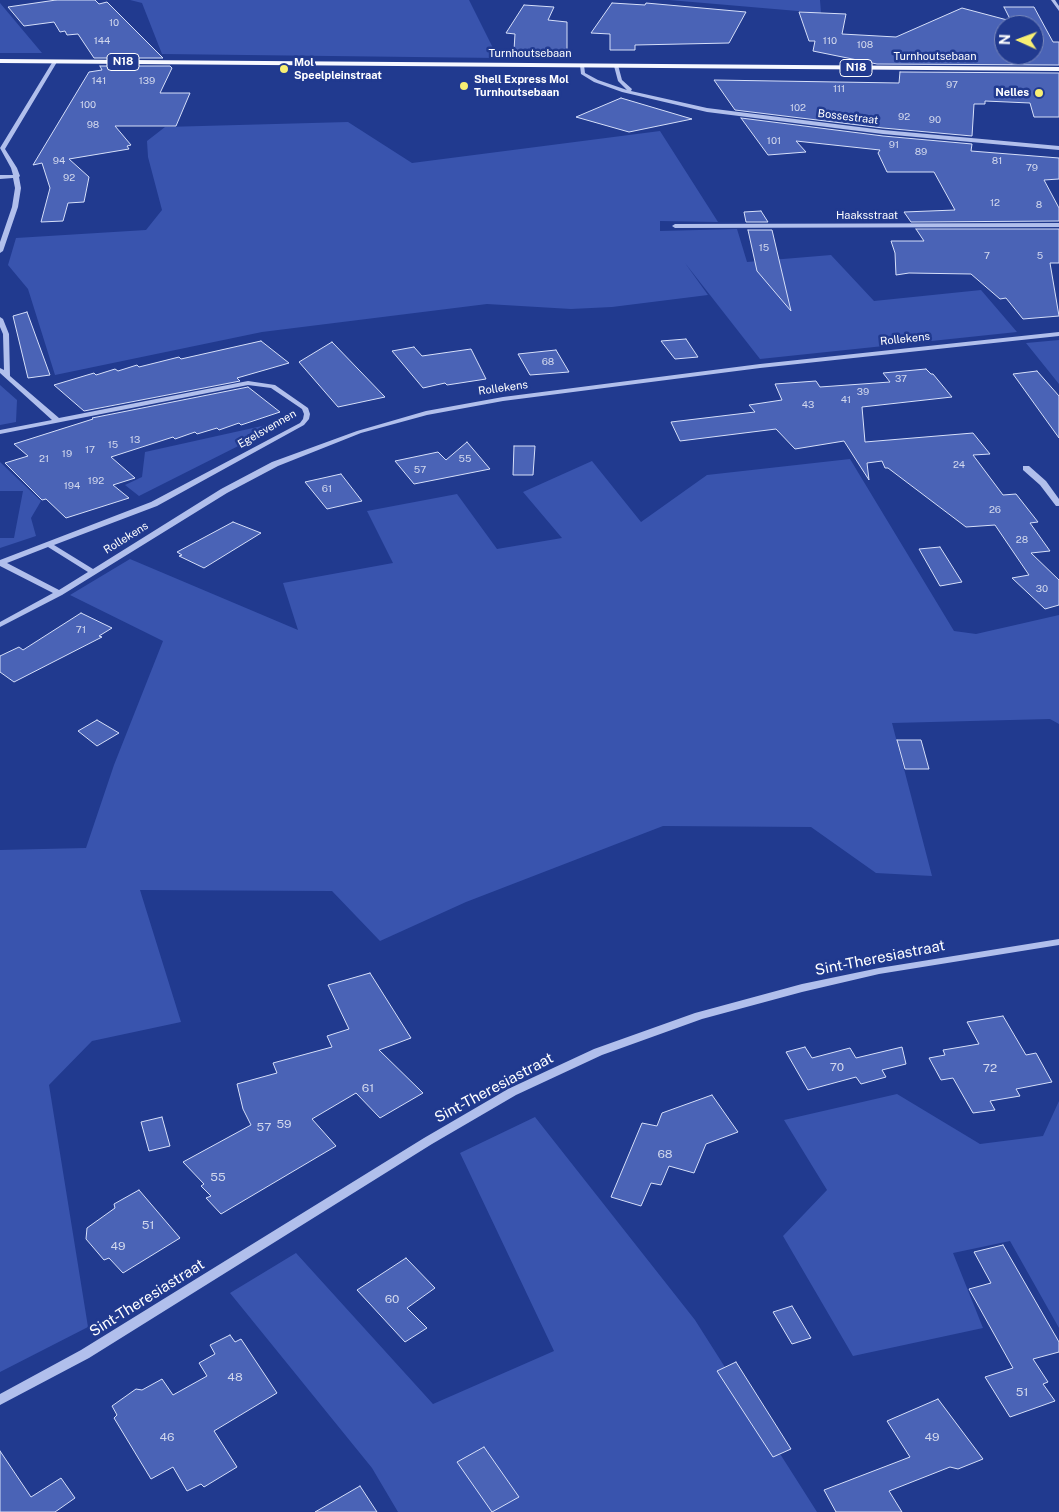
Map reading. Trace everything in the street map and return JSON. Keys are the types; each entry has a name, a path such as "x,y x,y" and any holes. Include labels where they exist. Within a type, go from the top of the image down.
{"main road":[{"name":"Turnhoutsebaan","path":"0,61 1059,69"}],"street":[{"path":"1053,0 1059,10"},
{"path":"0,251 15,207 18,188 17,176 2,149 55,62"},
{"name":"Bossestraat","path":"582,66 583,74 596,81 707,110 883,132 1059,148"},
{"name":"Bossestraat","path":"616,66 620,81 637,93"},
{"path":"0,177 17,176"},
{"name":"Haaksstraat","path":"675,226 1059,226"},
{"path":"0,318 6,334 7,376"},
{"name":"Rollekens","path":"0,625 58,593 224,491 275,464 359,432 426,413 503,399 751,367 1059,334"},
{"path":"0,370 58,420"},
{"name":"Egelsvennen","path":"0,432 248,383 273,386 305,408 307,414 302,424 154,504 0,563"},
{"path":"1026,468 1043,483 1059,504"},
{"path":"48,544 93,572"},
{"name":"Egelsvennen","path":"0,563 58,593"},
{"name":"Sint-Theresiastraat","path":"0,1400 85,1354 512,1092 598,1052 699,1016 802,988 879,971 1059,942"}],"shaded area":[{"path":"130,0 469,0 498,58 162,54 142,3"},
{"path":"669,0 820,0 821,13"},
{"path":"0,3 42,53 0,53"},
{"path":"348,122 412,163 660,131 718,222 660,221 660,231 737,229 747,262 831,255 874,301 981,290 1017,332 760,359 685,263 708,295 612,307 571,309 487,304 262,332 55,375 28,289 8,265 16,238 146,230 162,210 148,157 147,141 165,127"},
{"path":"1059,340 1059,384 1026,343"},
{"path":"0,385 17,400 16,422 0,425"},
{"path":"271,424 276,427 139,496 125,485 142,477 145,452"},
{"path":"850,459 954,631 976,634 1059,615 1059,724 1050,719 892,723 932,876 876,873 811,827 663,826 466,902 380,941 332,891 140,890 181,1022 92,1041 49,1085 88,1327 0,1372 0,850 86,848 114,765 163,641 70,595 130,559 298,630 283,583 393,563 367,511 457,494 497,549 562,538 523,492 592,461 641,522 707,475"},
{"path":"0,462 41,501 31,518 36,536 0,548 0,538 14,538 23,491 0,491"},
{"path":"897,1094 980,1144 1043,1136 1059,1101 1059,1328 1010,1241 953,1253 983,1328 853,1356 783,1236 827,1190 784,1120"},
{"path":"535,1117 695,1320 817,1512 398,1512 372,1468 230,1293 296,1253 433,1404 554,1351 460,1153"}],"building":[{"path":"56,0 95,0 99,4 107,2 163,58 94,58 78,34 67,35 65,31 60,32 54,22 24,26 8,7"},
{"path":"612,3 645,5 646,3 746,12 729,43 635,45 635,50 610,50 610,34 591,33"},
{"path":"524,5 554,7 548,20 567,22 567,50 514,50 515,34 506,33"},
{"path":"1004,7 1034,7 1038,15 1008,15"},
{"path":"962,8 994,16 994,65 877,64 813,51 815,41 809,41 799,12 846,14 842,34 896,37"},
{"path":"1044,25 1053,42 1059,42 1059,65 1044,65"},
{"path":"100,66 170,66 172,68 160,93 190,93 176,126 115,126 131,145 127,146 129,149 69,159 89,177 84,202 68,203 63,221 41,222 50,188 42,163 33,165 89,72 102,70"},
{"path":"900,72 1059,73 1059,117 1034,117 1030,103 985,101 985,104 974,104 972,136 883,128 735,110 714,80 899,83"},
{"path":"621,98 692,119 629,132 576,117"},
{"path":"741,118 883,136 972,144 971,151 1059,158 1059,179 1044,180 1059,208 1059,221 911,222 904,212 955,210 934,172 887,172 878,153 880,150 796,141 806,152 768,155"},
{"path":"761,211 768,222 746,222 744,212"},
{"path":"916,229 1059,229 1059,263 1050,263 1059,316 1023,319 1006,298 1000,299 971,274 909,273 896,275 895,253 891,241 924,241"},
{"path":"748,230 772,230 791,311 757,271"},
{"path":"27,312 50,375 28,378 13,316"},
{"path":"686,339 698,357 675,359 661,341"},
{"path":"261,341 289,363 237,378 240,381 84,411 54,385 94,373 96,375 115,369 118,371 137,365 139,367 179,357 181,359"},
{"path":"332,342 385,397 338,407 299,362"},
{"path":"414,347 422,356 471,349 486,379 447,385 445,383 423,388 392,351"},
{"path":"556,350 569,372 530,375 518,354"},
{"path":"926,369 933,374 952,397 862,407 865,442 973,433 990,454 973,455 1003,495 1016,494 1038,522 1030,523 1050,551 1031,553 1059,580 1059,605 1045,609 1012,578 1029,575 995,525 966,527 888,468 885,468 882,461 867,463 869,480 844,441 795,449 776,429 680,441 671,422 755,412 749,405 782,400 775,384 816,381 820,387 890,382 883,373"},
{"path":"1037,371 1059,396 1059,438 1013,374"},
{"path":"248,387 280,412 241,425 239,423 219,430 217,428 197,434 195,432 175,439 173,437 111,457 135,478 113,485 129,498 66,518 46,499 42,500 5,463 28,456 14,444 92,418"},
{"path":"467,442 490,469 414,484 395,461 438,452 446,460"},
{"path":"514,446 535,446 533,475 513,475"},
{"path":"341,474 362,501 327,509 305,482"},
{"path":"233,522 261,533 204,568 179,556 182,555 177,552"},
{"path":"940,547 962,582 940,586 919,549"},
{"path":"81,613 112,628 99,636 102,637 14,682 0,672 0,656 19,647 23,650"},
{"path":"97,720 119,733 97,746 78,731"},
{"path":"897,740 921,740 929,769 905,769"},
{"path":"370,973 411,1038 379,1050 423,1093 380,1118 356,1093 312,1119 336,1146 221,1214 206,1198 211,1196 201,1186 204,1184 183,1162 251,1125 243,1109 237,1084 277,1073 273,1063 332,1047 327,1036 349,1029 328,985"},
{"path":"1003,1016 1026,1055 1036,1053 1052,1082 1016,1089 1020,1096 990,1101 995,1110 973,1113 953,1078 941,1080 929,1058 945,1055 943,1050 979,1044 967,1022"},
{"path":"805,1047 812,1058 850,1048 856,1058 902,1047 906,1064 882,1070 886,1077 861,1084 856,1077 808,1090 786,1052"},
{"path":"712,1095 738,1132 706,1144 694,1173 669,1166 661,1185 651,1183 641,1206 611,1197 642,1123 657,1126 662,1113"},
{"path":"162,1117 170,1146 149,1151 141,1122"},
{"path":"139,1190 180,1238 123,1273 109,1258 104,1260 86,1239 87,1228 115,1208 114,1204"},
{"path":"1003,1245 1059,1342 1059,1352 1033,1359 1048,1382 1043,1384 1055,1401 1010,1417 985,1377 1013,1368 969,1289 991,1283 974,1252"},
{"path":"406,1258 435,1288 407,1308 427,1328 405,1342 357,1290"},
{"path":"792,1306 811,1338 792,1344 773,1312"},
{"path":"230,1335 235,1342 241,1339 277,1393 214,1431 237,1467 204,1487 201,1484 187,1491 173,1467 151,1479 114,1418 117,1415 112,1406 136,1389 142,1390 162,1379 173,1395 207,1376 199,1363 215,1354 210,1345"},
{"path":"736,1362 791,1449 773,1457 717,1371"},
{"path":"938,1399 983,1459 958,1469 950,1467 889,1491 902,1512 836,1512 824,1490 910,1457 887,1421"},
{"path":"484,1447 519,1497 492,1512 457,1462"},
{"path":"0,1451 31,1497 61,1478 75,1498 55,1512 0,1512"},
{"path":"360,1486 377,1512 315,1512"}],"place":[{"name":"Mol Speelpleinstraat","path":"284,69"},
{"name":"Shell Express Mol Turnhoutsebaan","path":"464,86"},
{"name":"Nelles","path":"1039,93"}]}
